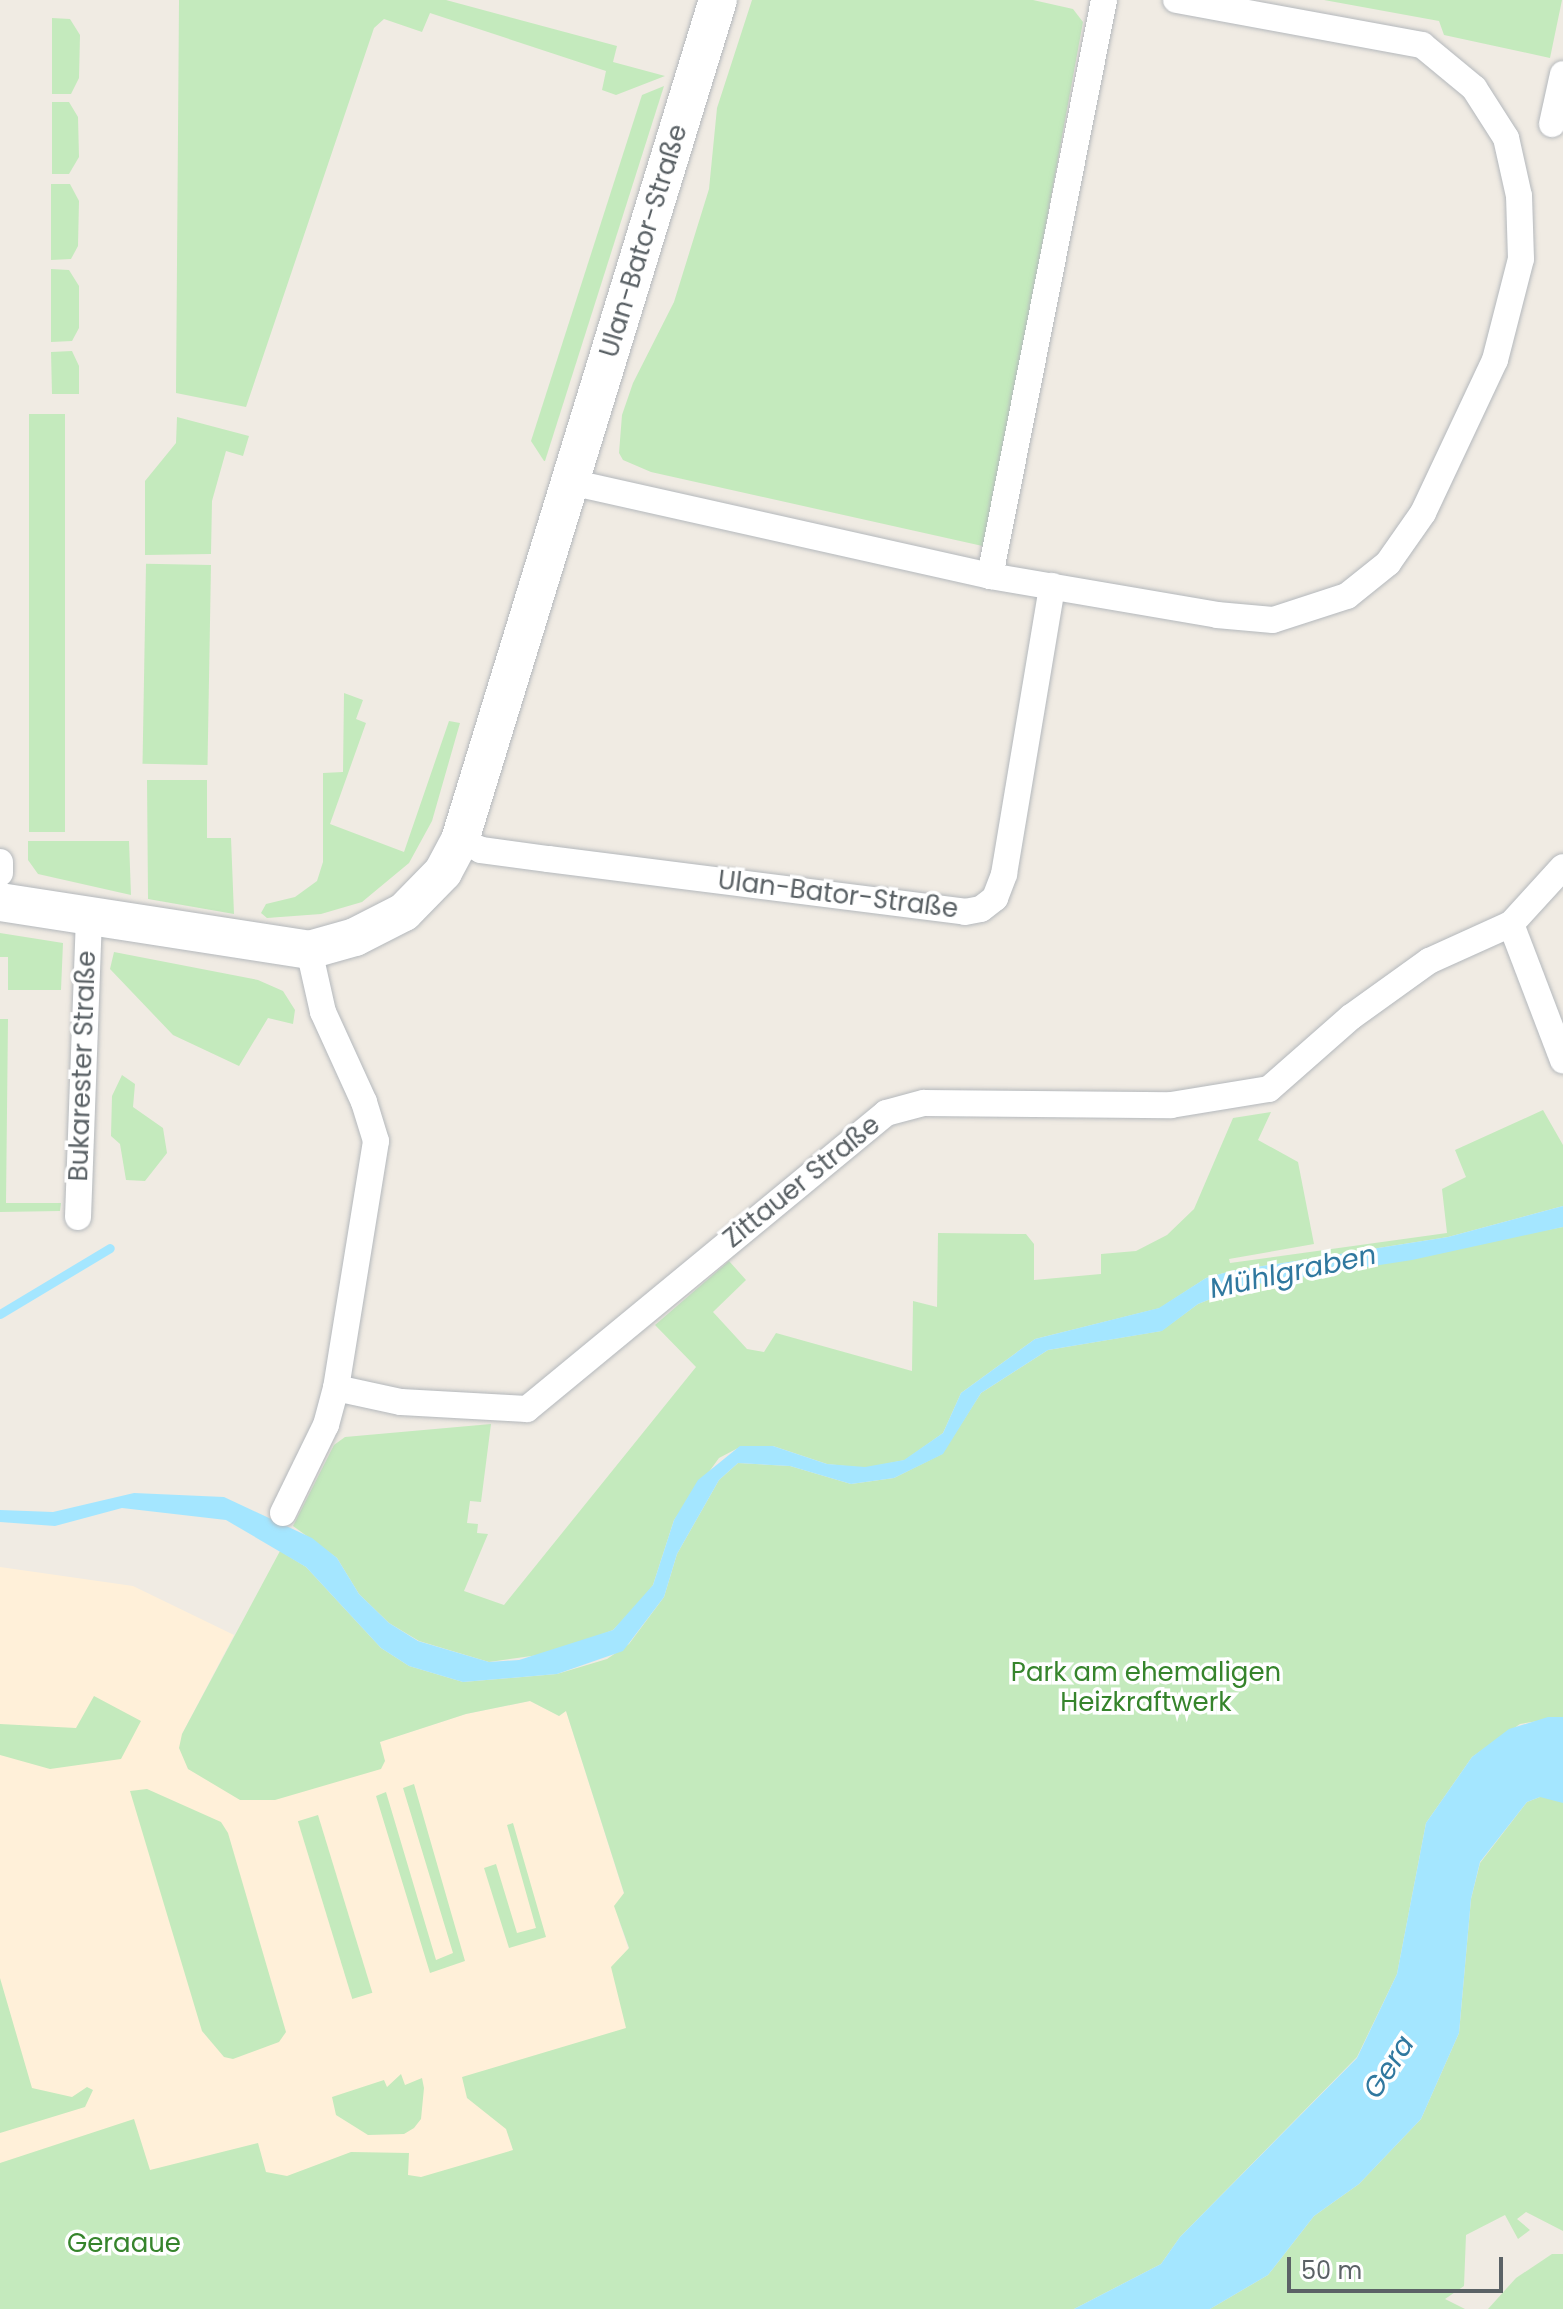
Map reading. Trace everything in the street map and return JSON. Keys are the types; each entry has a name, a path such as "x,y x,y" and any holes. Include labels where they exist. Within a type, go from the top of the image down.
{"street":[{"name":"Ulan-Bator-Straße","path":"309,950 355,937 404,912 443,872 460,840 718,0"},
{"path":"990,576 1104,0"},
{"path":"570,482 990,576 1258,621 1305,613 1347,596 1388,563 1449,465 1495,360 1520,266 1519,196 1506,138 1474,88 1422,45 1176,0"},
{"path":"1552,124 1563,74"},
{"name":"Ulan-Bator-Straße","path":"460,840 481,850 556,860 965,912 981,909 995,898 1004,874 1052,586"},
{"path":"0,862 0,873"},
{"name":"Zittauer Straße","path":"336,1388 401,1402 527,1409 886,1113 924,1103 1171,1105 1250,1095 1269,1089 1351,1017 1429,961 1511,924 1563,867"},
{"name":"Bukarester Straße","path":"0,902 309,950"},
{"name":"Bukarester Straße","path":"78,1217 89,916"},
{"path":"1511,924 1563,1060"},
{"path":"283,1513 326,1425 336,1388 376,1141 364,1102 323,1012 309,950"}],"shaded area":[{"path":"0,1567 133,1586 234,1635 182,1734 384,1761 379,1742 466,1714 530,1701 559,1716 566,1711 624,1894 619,1921 681,2105 421,2184 0,2179"}],"green space":[{"path":"179,0 446,0 617,46 613,62 665,76 616,95 602,90 606,71 430,13 422,32 384,19 374,28 246,407 176,393"},
{"path":"752,0 1033,0 1073,9 1083,22 987,547 651,472 623,460 619,453 622,415 633,383 674,302 709,189 717,108"},
{"path":"1324,0 1562,0 1550,58 1444,35 1439,21"},
{"path":"52,18 70,19 80,35 79,78 71,94 52,94"},
{"path":"664,86 544,461 531,441 642,95"},
{"path":"52,102 69,102 78,117 79,157 69,174 52,174"},
{"path":"51,184 70,184 79,201 78,246 71,259 51,260"},
{"path":"51,269 69,270 79,286 79,328 72,341 51,342"},
{"path":"72,351 79,366 79,394 52,394 51,352"},
{"path":"29,414 65,414 65,832 29,832"},
{"path":"177,417 249,436 243,456 226,451 212,501 211,554 145,555 145,481 176,443"},
{"path":"146,564 211,565 208,765 143,764"},
{"path":"344,693 363,700 356,719 366,723 330,824 404,852 449,721 460,723 432,821 409,863 362,902 321,914 267,918 261,913 266,904 295,897 317,881 323,862 323,773 343,772"},
{"path":"147,780 207,780 207,838 231,838 234,914 148,899"},
{"path":"28,841 129,841 131,895 38,874 28,860"},
{"path":"0,933 63,943 61,990 8,990 8,957 0,957"},
{"path":"114,952 258,980 283,991 295,1010 293,1024 268,1018 239,1066 173,1035 110,969"},
{"path":"0,1019 8,1019 6,1203 61,1203 60,1211 0,1212"},
{"path":"122,1075 135,1084 133,1107 163,1128 167,1153 145,1181 126,1180 120,1144 111,1136 112,1096"},
{"path":"1543,1110 1563,1145 1563,1206 1448,1237 1231,1271 1206,1278 1160,1308 1035,1339 961,1393 943,1433 905,1460 865,1468 827,1464 773,1446 740,1447 719,1458 674,1520 653,1585 640,1602 613,1630 553,1653 489,1662 419,1641 389,1623 359,1594 337,1558 293,1526 334,1445 345,1437 491,1424 481,1502 470,1501 467,1523 478,1524 477,1533 488,1534 464,1591 504,1605 696,1367 655,1325 729,1261 746,1280 713,1312 747,1349 764,1352 776,1333 912,1371 913,1301 937,1307 938,1233 1026,1234 1034,1244 1034,1280 1101,1274 1101,1254 1136,1251 1167,1235 1194,1209 1233,1118 1271,1112 1258,1140 1298,1162 1314,1244 1229,1259 1230,1263 1447,1233 1442,1189 1466,1177 1455,1150"},
{"name":"Park am ehemaligen Heizkraftwerk","path":"1563,1227 1563,1717 1520,1724 1472,1757 1426,1823 1397,1974 1357,2057 1180,2237 1161,2264 1074,2309 0,2309 0,2163 134,2119 150,2170 258,2143 266,2172 287,2176 351,2152 409,2153 408,2175 421,2177 513,2150 506,2129 467,2098 462,2077 626,2028 611,1967 629,1948 614,1906 624,1893 566,1711 559,1716 530,1701 466,1714 380,1742 385,1761 381,1769 275,1800 240,1800 188,1769 179,1748 182,1734 280,1551 306,1567 381,1648 409,1666 463,1682 557,1674 607,1659 629,1644 664,1597 677,1554 719,1480 738,1463 790,1466 851,1484 894,1478 942,1454 981,1393 1048,1350 1161,1331 1198,1304 1244,1286"},
{"path":"94,1696 141,1721 121,1759 50,1769 0,1755 0,1724 76,1728"},
{"path":"414,1784 465,1961 430,1973 376,1796 386,1792 436,1960 453,1953 403,1788"},
{"path":"1563,1788 1563,2231 1526,2212 1517,2219 1530,2230 1518,2239 1505,2215 1466,2235 1464,2286 1445,2299 1465,2309 1210,2309 1268,2275 1314,2216 1359,2184 1421,2119 1459,2033 1471,1899 1480,1863 1527,1802"},
{"path":"147,1789 221,1822 228,1833 286,2032 279,2042 233,2059 224,2057 202,2031 130,1791"},
{"path":"318,1815 372,1993 352,1999 298,1821"},
{"path":"513,1823 546,1937 509,1948 484,1868 496,1864 517,1933 536,1928 507,1825"},
{"path":"0,1978 32,2088 72,2097 87,2087 93,2090 85,2107 0,2133"},
{"path":"401,2074 405,2085 422,2078 421,2119 414,2128 404,2134 368,2135 336,2115 332,2097 384,2080 387,2087"},
{"path":"1552,2254 1563,2254 1563,2309 1488,2309 1516,2278"}],"water":[{"name":"Mühlgraben","path":"1563,1206 1563,1227 1412,1260 1244,1286 1198,1304 1162,1331 1048,1350 981,1393 943,1454 894,1478 851,1484 790,1466 738,1463 719,1480 677,1554 664,1597 623,1651 557,1674 463,1682 409,1666 381,1648 306,1567 226,1520 122,1508 55,1526 0,1522 0,1510 53,1512 134,1493 224,1497 312,1538 337,1558 359,1594 389,1623 418,1641 489,1662 519,1660 613,1630 653,1585 674,1520 698,1480 740,1446 773,1446 827,1464 865,1467 904,1460 943,1433 961,1393 1035,1339 1159,1308 1206,1278 1231,1271 1448,1237"},
{"name":"Gera","path":"1548,1717 1563,1717 1563,1803 1540,1797 1527,1802 1480,1862 1471,1899 1459,2033 1421,2119 1359,2184 1314,2216 1268,2275 1210,2309 1074,2309 1161,2264 1180,2237 1357,2058 1397,1974 1426,1823 1472,1757 1509,1729"}],"waterway":[{"path":"0,1314 110,1248"}],"park label":[{"name":"Geraaue","path":"124,2244"}]}
